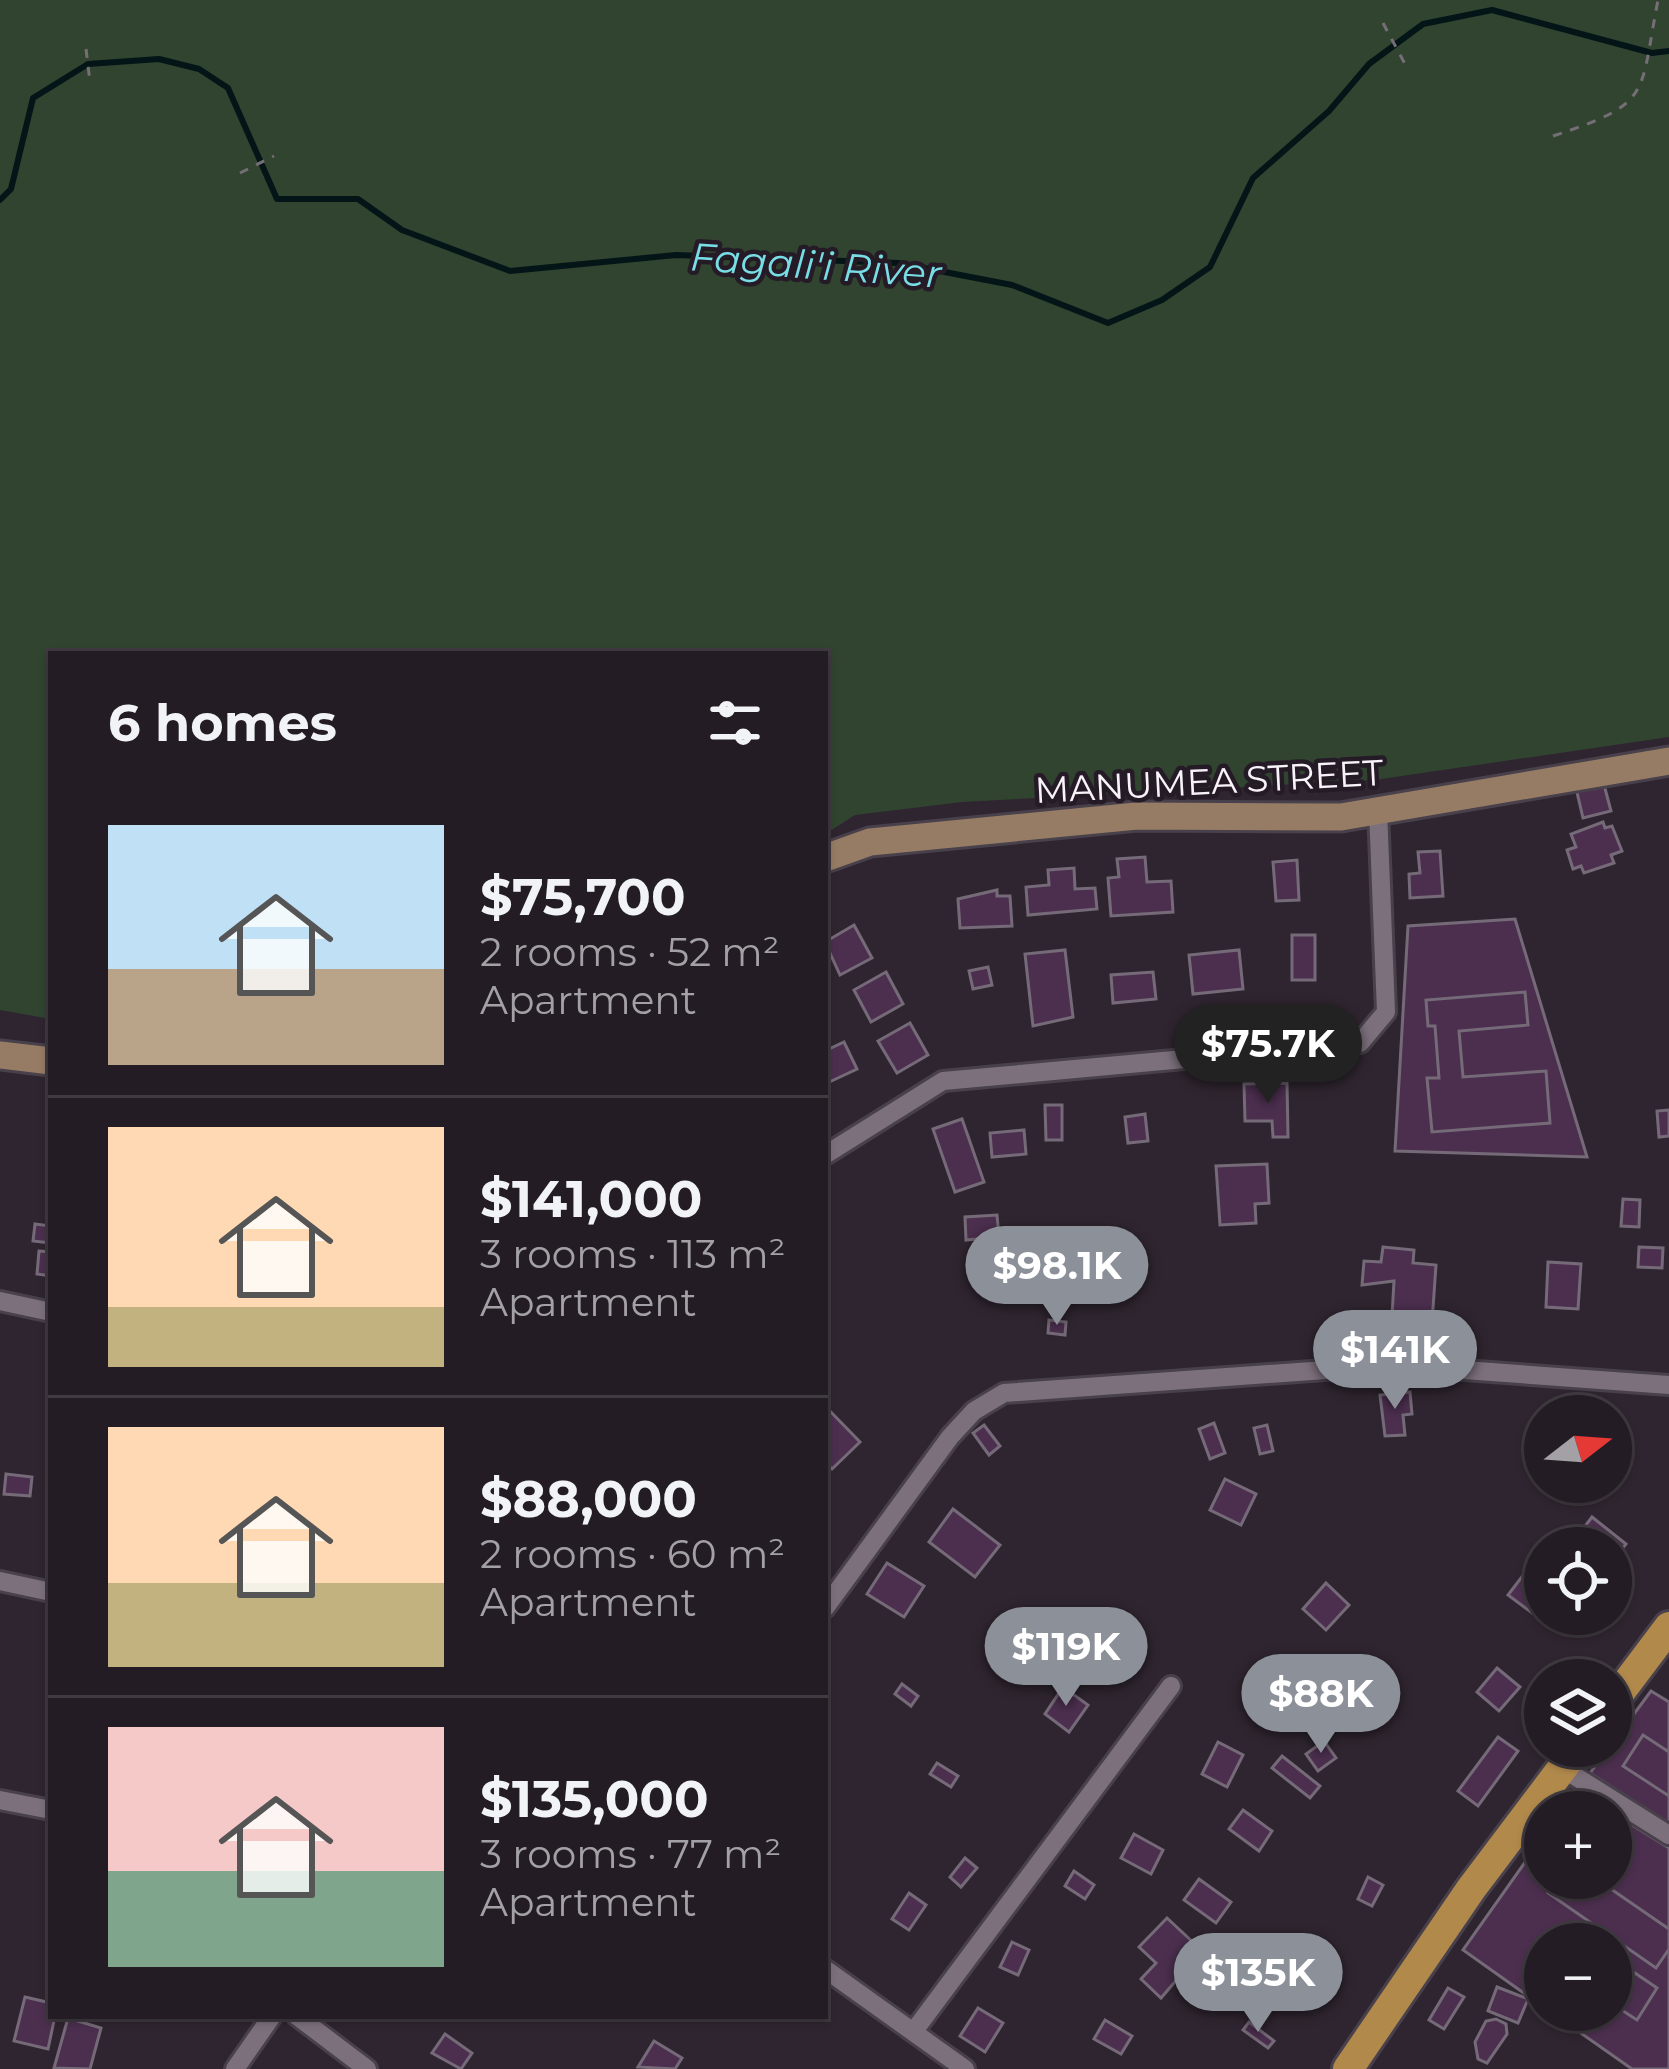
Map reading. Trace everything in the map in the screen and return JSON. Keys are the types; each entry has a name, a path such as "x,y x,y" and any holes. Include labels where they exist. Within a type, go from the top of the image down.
{"main road":[{"name":"MANUMEA STREET","path":"828,857 870,842 1137,816 1341,817 1669,760"},
{"path":"0,1055 48,1061"},
{"path":"1632,1676 1669,1627"},
{"path":"1348,2069 1471,1889 1563,1767"}],"street":[{"path":"828,1153 943,1081 1360,1043 1386,1012 1378,810"},
{"path":"0,1301 48,1311"},
{"path":"828,1604 950,1437 974,1411 1004,1394 1396,1366 1669,1384"},
{"path":"0,1581 48,1591"},
{"path":"914,2032 1171,1687"},
{"path":"1584,1767 1669,1835"},
{"path":"0,1801 48,1809"},
{"path":"828,1972 965,2069"},
{"path":"235,2069 270,2019"},
{"path":"301,2019 368,2069"}],"path":[{"path":"1553,136 1610,117 1640,93 1658,0"},
{"path":"1383,23 1405,64"},
{"path":"86,51 90,80"},
{"path":"240,173 272,157"}],"green space":[{"path":"0,0 1669,0 1669,737 1374,780 962,802 855,815 828,832 828,651 48,651 48,1018 0,1010"}],"building":[{"path":"1603,781 1611,811 1583,818 1576,788"},
{"path":"1603,822 1605,828 1612,826 1622,851 1611,855 1614,863 1584,873 1581,866 1573,869 1567,850 1576,847 1571,834"},
{"path":"1440,851 1443,896 1410,898 1409,874 1420,873 1418,852"},
{"path":"1145,857 1147,882 1171,881 1173,912 1111,916 1108,878 1119,877 1117,859"},
{"path":"1297,860 1299,900 1276,901 1273,862"},
{"path":"1074,868 1075,889 1095,888 1097,909 1028,915 1026,887 1049,885 1048,870"},
{"path":"997,890 997,896 1010,896 1012,926 960,928 958,899"},
{"path":"1515,919 1587,1157 1395,1151 1408,926"},
{"path":"854,925 872,958 840,975 828,940"},
{"path":"1292,935 1315,935 1315,980 1292,980"},
{"path":"1065,950 1073,1017 1033,1026 1025,954"},
{"path":"1239,950 1243,989 1193,994 1189,955"},
{"path":"988,967 992,985 973,989 969,971"},
{"path":"886,972 903,1004 871,1022 854,990"},
{"path":"1153,972 1156,999 1113,1003 1111,975"},
{"path":"1525,992 1528,1025 1459,1031 1463,1077 1546,1071 1550,1123 1432,1132 1427,1078 1439,1078 1435,1026 1428,1026 1426,1000"},
{"path":"910,1023 928,1055 897,1073 878,1041"},
{"path":"844,1042 857,1069 828,1083 828,1050"},
{"path":"1287,1083 1288,1137 1273,1137 1272,1121 1245,1121 1244,1084"},
{"path":"1045,1105 1062,1105 1062,1140 1046,1140"},
{"path":"1669,1110 1669,1136 1659,1137 1657,1111"},
{"path":"1145,1114 1148,1141 1128,1143 1125,1117"},
{"path":"962,1119 984,1182 955,1192 933,1129"},
{"path":"1024,1130 1026,1154 992,1157 990,1133"},
{"path":"1267,1164 1269,1203 1255,1204 1256,1223 1220,1225 1216,1166"},
{"path":"1623,1199 1640,1200 1639,1227 1621,1226"},
{"path":"997,1215 999,1237 966,1240 965,1217"},
{"path":"35,1224 48,1226 48,1243 33,1241"},
{"path":"1383,1247 1414,1250 1413,1263 1436,1265 1431,1337 1415,1336 1417,1318 1392,1316 1394,1281 1362,1285 1364,1261 1381,1262"},
{"path":"1639,1247 1663,1248 1662,1268 1638,1267"},
{"path":"39,1251 48,1252 48,1276 37,1274"},
{"path":"1548,1262 1581,1264 1578,1309 1546,1307"},
{"path":"1049,1320 1066,1322 1065,1335 1048,1333"},
{"path":"1410,1392 1412,1414 1403,1415 1405,1435 1385,1436 1380,1395"},
{"path":"828,1409 860,1442 832,1469 828,1465"},
{"path":"1214,1423 1225,1453 1210,1459 1199,1429"},
{"path":"984,1425 1000,1446 989,1455 973,1433"},
{"path":"1267,1425 1273,1451 1260,1454 1254,1428"},
{"path":"6,1474 32,1477 30,1496 4,1494"},
{"path":"1225,1479 1256,1494 1241,1525 1210,1510"},
{"path":"953,1509 1000,1545 975,1577 929,1542"},
{"path":"1592,1517 1605,1527 1584,1527"},
{"path":"887,1563 924,1586 904,1617 867,1594"},
{"path":"1524,1574 1524,1607 1508,1595"},
{"path":"1326,1583 1349,1605 1326,1630 1303,1609"},
{"path":"1497,1668 1520,1687 1499,1711 1477,1692"},
{"path":"902,1684 918,1696 911,1706 895,1694"},
{"path":"1063,1687 1088,1705 1069,1732 1045,1714"},
{"path":"1651,1691 1669,1702 1669,1824 1632,1800 1632,1791 1618,1791 1590,1773 1594,1767 1632,1767 1632,1717"},
{"path":"1643,1735 1669,1752 1669,1796 1625,1767 1632,1767 1632,1752"},
{"path":"1498,1737 1518,1751 1478,1806 1458,1791"},
{"path":"1324,1741 1336,1758 1318,1771 1306,1754"},
{"path":"1218,1742 1243,1755 1227,1787 1202,1774"},
{"path":"1282,1756 1320,1786 1310,1798 1272,1768"},
{"path":"937,1763 958,1776 951,1787 930,1774"},
{"path":"1243,1810 1272,1831 1259,1851 1229,1829"},
{"path":"1632,1825 1669,1848 1669,2069 1632,2069 1578,2031 1632,2031 1632,1923 1524,1923 1524,1993 1463,1950 1524,1864 1524,1899 1632,1899"},
{"path":"1134,1834 1163,1850 1151,1874 1121,1858"},
{"path":"965,1858 977,1868 961,1887 950,1877"},
{"path":"1074,1871 1094,1885 1085,1899 1065,1886"},
{"path":"1368,1877 1383,1885 1372,1906 1358,1899"},
{"path":"1199,1879 1231,1902 1216,1923 1184,1900"},
{"path":"909,1893 926,1905 909,1930 892,1919"},
{"path":"1557,1899 1625,1899 1669,1929 1669,1949 1656,1968 1632,1951 1632,1923 1591,1923"},
{"path":"1167,1918 1212,1960 1189,1986 1179,1977 1161,1998 1141,1979 1156,1963 1139,1947"},
{"path":"1012,1942 1029,1950 1018,1975 1000,1967"},
{"path":"1291,1943 1314,1962 1302,1977 1279,1959"},
{"path":"1635,1973 1657,1988 1637,2020 1632,2017"},
{"path":"1497,1987 1524,1997 1518,2023 1488,2011"},
{"path":"1448,1988 1464,1997 1444,2029 1429,2020"},
{"path":"25,1997 48,2002 48,2019 54,2019 48,2049 14,2041"},
{"path":"978,2008 1003,2023 985,2052 960,2036"},
{"path":"68,2019 101,2028 90,2069 54,2068"},
{"path":"1105,2020 1132,2036 1121,2054 1094,2039"},
{"path":"1486,2021 1506,2024 1507,2034 1487,2063 1478,2059 1475,2042"},
{"path":"1249,2022 1274,2041 1268,2048 1243,2030"},
{"path":"445,2034 472,2053 461,2069 432,2053"},
{"path":"654,2041 682,2058 675,2069 638,2067"}],"waterway":[{"name":"Fagali'i River","path":"0,200 11,189 33,98 88,64 159,59 199,69 228,88 277,199 358,199 402,230 510,271 676,255 898,263 1012,285 1108,323 1162,300 1210,267 1253,178 1329,111 1369,64 1423,24 1492,10 1652,53 1669,51"}]}
